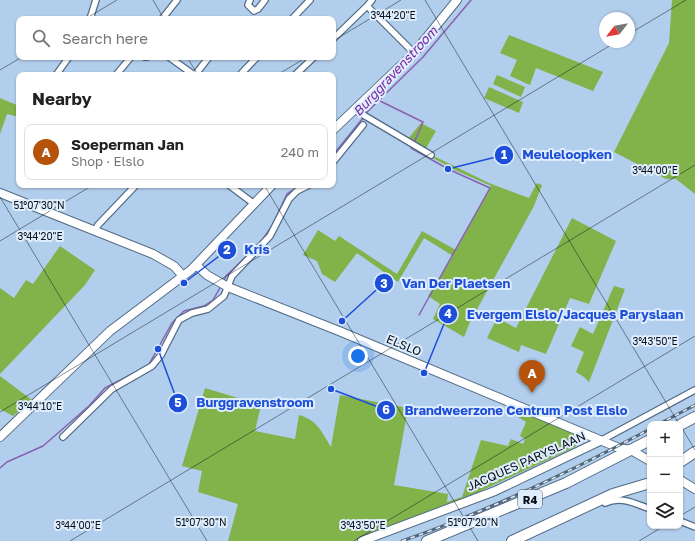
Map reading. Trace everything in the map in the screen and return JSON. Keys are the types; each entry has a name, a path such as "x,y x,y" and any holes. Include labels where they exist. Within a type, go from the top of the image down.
{"highway":[{"path":"683,423 695,417"},
{"name":"R4","path":"426,541 566,483 647,442"},
{"path":"683,460 695,452"},
{"name":"R4","path":"512,541 612,494 647,484"}],"street":[{"path":"91,16 96,0"},
{"path":"164,16 177,0"},
{"path":"250,0 248,5 254,10 258,9 263,0"},
{"path":"295,16 310,0"},
{"path":"336,36 372,0"},
{"path":"336,127 414,53 458,0"},
{"path":"367,6 414,53"},
{"path":"58,72 67,60"},
{"path":"118,72 128,60"},
{"path":"173,60 190,72"},
{"path":"196,72 206,60"},
{"path":"243,72 254,60"},
{"path":"298,72 311,60"},
{"path":"355,110 431,155"},
{"path":"336,158 363,125"},
{"path":"95,230 133,188"},
{"path":"234,188 253,203"},
{"path":"0,437 110,332 196,265 269,188"},
{"path":"63,437 112,389 152,366 161,355 179,320 214,305 224,296 224,285 270,236 289,199 297,191 303,188"},
{"path":"0,193 95,230 167,261 183,276"},
{"name":"ELSLO","path":"196,265 224,285 600,441 619,448 631,450 647,459"},
{"name":"JACQUES PARYSLAAN","path":"362,541 495,491 600,441 695,390"},
{"path":"683,482 695,489"},
{"path":"594,508 611,500 619,499 627,500 647,508"},
{"path":"683,522 695,527"}],"green space":[{"path":"672,0 695,0 695,194 676,179 666,179 614,152 669,43"},
{"path":"509,35 603,72 593,91 536,68 530,85 510,76 517,60 500,53"},
{"path":"497,75 525,87 521,97 493,84"},
{"path":"489,87 523,102 519,113 484,98"},
{"path":"0,98 16,105 16,116 7,114 0,134"},
{"path":"421,123 436,131 425,150 407,140"},
{"path":"405,142 489,183 529,198 537,183 542,185 534,206 470,322 464,337 433,319 440,304 428,296 453,256 424,238 398,282 357,253 335,282 322,274 317,261 303,255 318,230 335,241 339,236 397,274 422,231 456,250 491,186 455,170"},
{"path":"572,218 616,241 589,304 570,298 546,354 521,345 519,352 487,338 497,318 516,328"},
{"path":"60,246 95,270 85,285 0,374 0,288 14,298 26,280 33,284"},
{"path":"614,286 625,289 589,382 576,372 584,352 571,346 580,327 593,334"},
{"path":"0,376 32,400 13,416 0,409"},
{"path":"205,388 261,405 255,431 295,439 299,415 315,423 331,447 340,395 408,408 394,485 448,494 447,502 462,497 481,440 508,446 511,439 523,444 525,439 520,436 526,422 513,414 516,408 574,434 579,437 579,441 575,447 474,494 475,497 354,541 228,541 238,504 198,492 202,471 182,466"}],"waterway":[{"name":"Burggravenstroom","path":"365,114 423,57 471,0"},
{"path":"378,100 423,122 414,143"},
{"name":"Burggravenstroom","path":"336,151 363,118"},
{"path":"412,146 411,148 448,169 490,188 419,315"},
{"name":"Burggravenstroom","path":"260,243 272,226 287,194 296,188"},
{"name":"Burggravenstroom","path":"224,280 226,276 256,247"},
{"name":"Burggravenstroom","path":"148,366 172,323 184,311 204,306 213,300 221,286"},
{"name":"Burggravenstroom","path":"0,468 7,462 43,446 89,406 105,388 134,373"}],"railway":[{"path":"665,421 695,405"},
{"path":"402,541 497,504 590,460 647,431"}],"place":[{"name":"Meuleloopken","path":"448,169"},
{"name":"Kris","path":"184,283"},
{"name":"Van Der Plaetsen","path":"342,321"},
{"name":"Burggravenstroom","path":"158,349"},
{"name":"Evergem Elslo/Jacques Paryslaan","path":"424,373"},
{"name":"Brandweerzone Centrum Post Elslo","path":"331,389"},
{"name":"Soeperman Jan","path":"532,393"}]}
